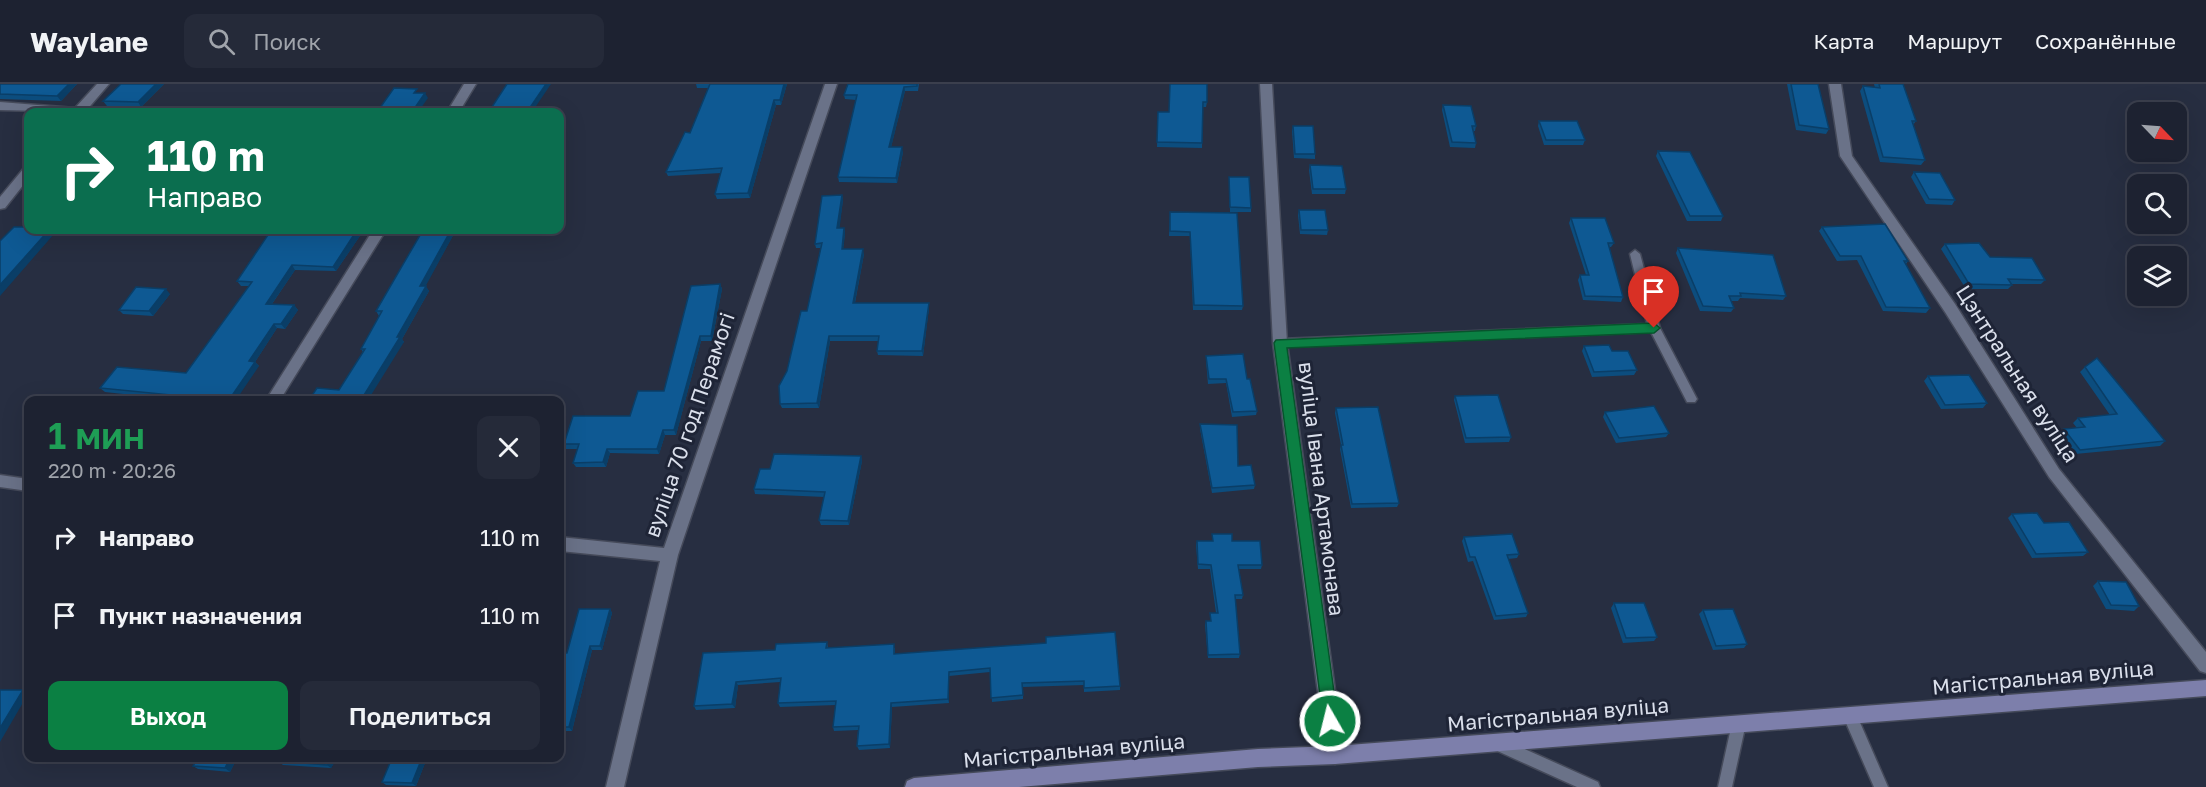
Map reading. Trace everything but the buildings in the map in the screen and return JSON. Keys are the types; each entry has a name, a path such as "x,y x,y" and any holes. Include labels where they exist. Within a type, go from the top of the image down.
{"main road":[{"name":"Магістральная вуліца","path":"914,787 1258,758 1335,755 2206,688"}],"street":[{"path":"82,108 103,84"},
{"path":"455,108 470,84"},
{"name":"вуліца 70 год Перамогі","path":"615,787 670,555 831,84"},
{"name":"вуліца Івана Артамонава","path":"1266,84 1280,343 1335,755"},
{"name":"Цэнтральная вуліца","path":"1835,84 1846,156 1950,308 2054,473 2206,665"},
{"path":"0,106 26,108"},
{"path":"0,205 24,176"},
{"path":"276,396 377,234"},
{"path":"0,481 24,484"},
{"path":"564,544 670,555"}],"lane":[{"path":"1635,254 1654,328 1691,399"},
{"path":"1280,343 1654,328"},
{"path":"1850,716 1881,787"},
{"path":"1725,787 1739,723"},
{"path":"1495,743 1593,787"}],"route":[{"path":"1330,721 1280,343 1654,328"}]}
